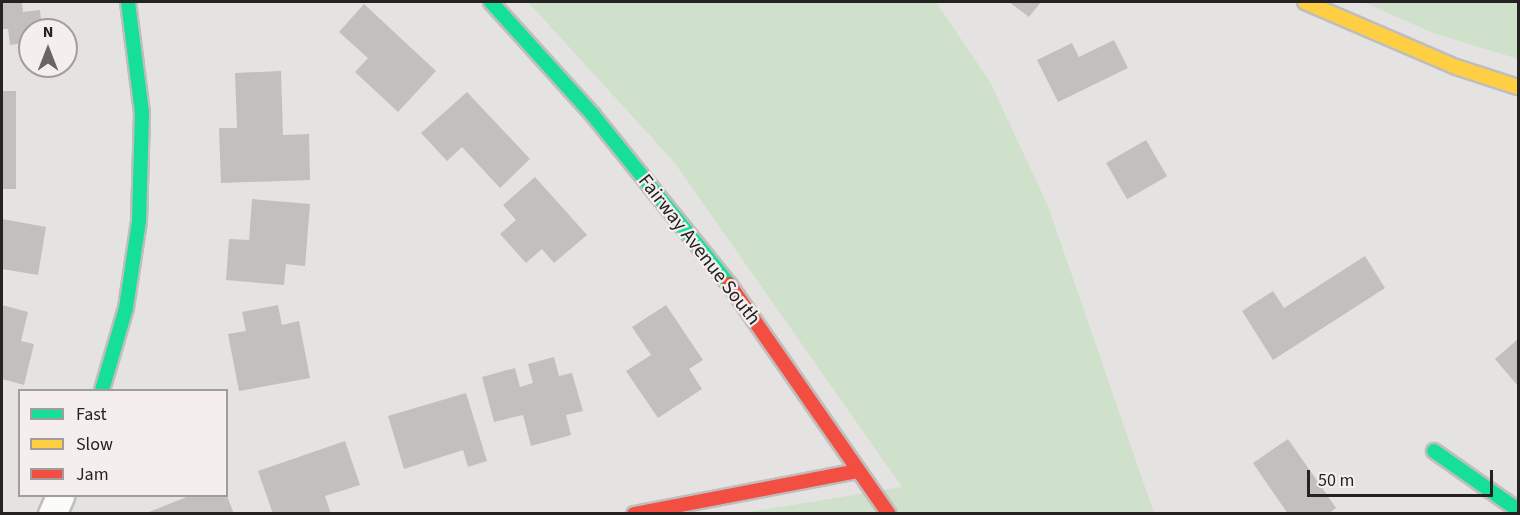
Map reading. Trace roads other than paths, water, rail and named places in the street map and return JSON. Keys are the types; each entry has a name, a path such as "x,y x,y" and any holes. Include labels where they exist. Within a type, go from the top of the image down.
{"street":[{"path":"102,389 126,308 139,221 142,113 128,2"},
{"name":"Fairway Avenue South","path":"491,2 593,115 736,292 857,471 889,513"},
{"path":"1305,2 1456,67 1518,87"},
{"path":"1434,451 1518,510"},
{"path":"634,513 857,471"},
{"path":"52,513 59,497"}]}
